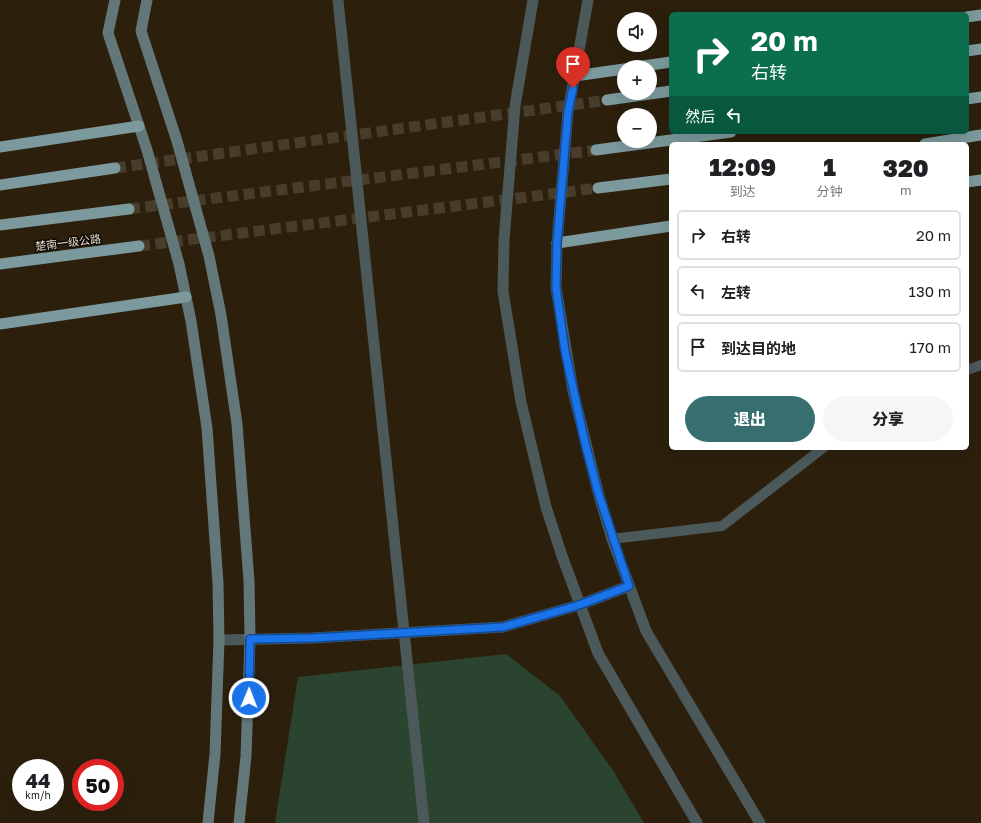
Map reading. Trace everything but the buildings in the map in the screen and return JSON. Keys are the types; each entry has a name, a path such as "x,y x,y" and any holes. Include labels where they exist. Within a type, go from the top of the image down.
{"highway":[{"path":"969,17 981,15"},
{"path":"969,51 981,49"},
{"path":"657,64 669,62"},
{"path":"575,76 617,70"},
{"path":"607,100 669,91"},
{"path":"969,99 981,96"},
{"path":"0,147 139,126"},
{"path":"596,150 716,134"},
{"path":"937,142 981,135"},
{"path":"0,185 115,168"},
{"path":"598,188 669,179"},
{"path":"969,182 981,180"},
{"path":"0,225 129,208"},
{"path":"557,243 669,226"},
{"name":"楚南一级公路","path":"0,264 139,246"},
{"path":"0,324 186,297"}],"main road":[{"path":"116,0 108,33 164,206 186,297 207,428 218,583 219,640 215,754 208,823"},
{"path":"147,0 141,31 194,198 209,256 231,374 242,474 250,639 247,741 239,823"}],"street":[{"path":"338,0 424,823"},
{"path":"533,0 515,106 504,240 503,291 510,347 533,456 546,507 579,605 598,653 697,823"},
{"path":"588,0 568,112 557,243 556,288 573,391 598,492 612,539 646,631 760,823"},
{"path":"219,640 404,633 503,627 579,605 629,586"}],"lane":[{"path":"969,369 981,365"},
{"path":"612,539 722,526 820,450"}],"green space":[{"path":"506,654 560,696 614,772 644,823 275,823 298,677"}],"tunnel":[{"path":"115,168 607,100"},
{"path":"129,209 596,150"},
{"path":"139,246 598,188"}],"route":[{"path":"249,698 250,639 313,638 503,627 579,605 629,586 612,539 585,443 565,351 556,288 557,243 568,112 573,88"}]}
